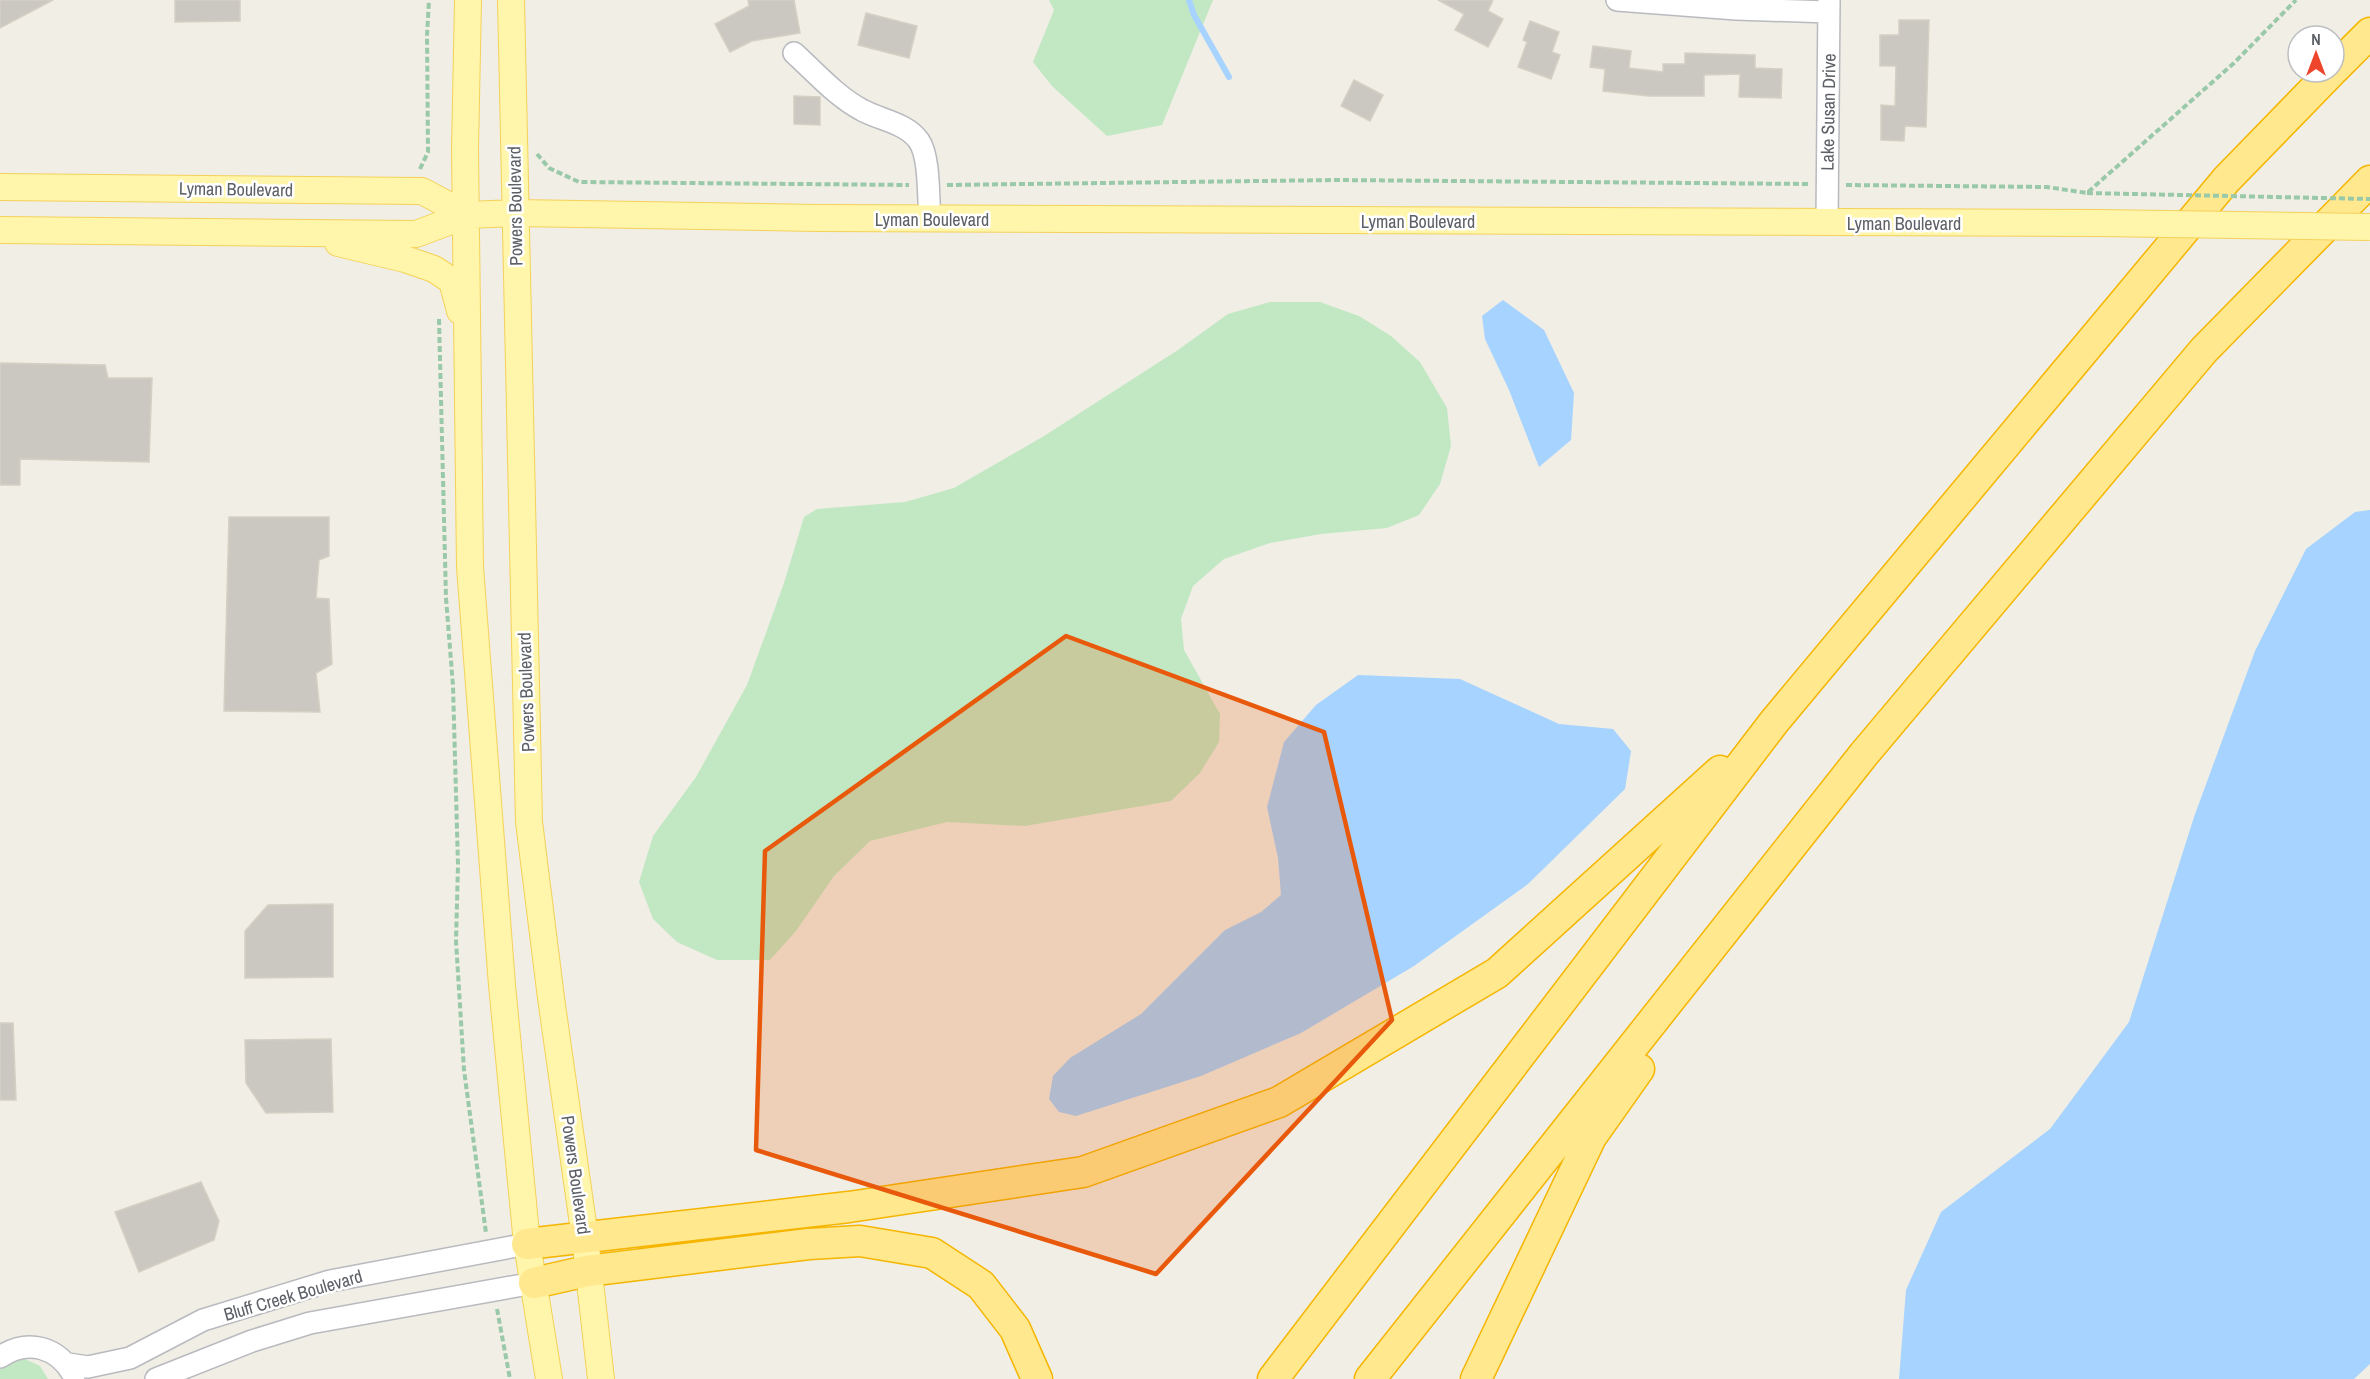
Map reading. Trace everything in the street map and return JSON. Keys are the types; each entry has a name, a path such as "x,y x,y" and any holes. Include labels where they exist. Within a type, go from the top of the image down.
{"highway":[{"path":"2346,57 2370,33"},
{"path":"1273,1379 1774,722 2226,180 2319,84"},
{"path":"1370,1379 1864,754 2204,350 2370,181"},
{"path":"528,1244 849,1207 1083,1172 1279,1102 1497,973 1774,722"},
{"path":"1476,1379 1591,1137 1719,953 1864,754"},
{"path":"534,1283 587,1271 809,1244 860,1241 932,1253 981,1285 1015,1329 1037,1379"}],"main road":[{"path":"468,0 470,567 502,985 528,1244 549,1379"},
{"name":"Powers Boulevard","path":"511,0 529,822 585,1238 601,1379"},
{"name":"Lyman Boulevard","path":"0,187 422,191 467,215"},
{"name":"Lyman Boulevard","path":"0,230 416,234 467,215 516,213 930,219 2098,223 2370,227"},
{"path":"281,233 347,244 434,269 452,281 468,353"}],"street":[{"path":"1617,0 1736,9 1829,6"},
{"name":"Lake Susan Drive","path":"1827,223 1829,6"},
{"path":"794,53 853,105 913,134 924,150 930,219"},
{"name":"Bluff Creek Boulevard","path":"72,1372 130,1358 203,1320 330,1281 528,1244"},
{"name":"Bluff Creek Boulevard","path":"156,1379 252,1341 310,1323 494,1292 534,1283"},
{"path":"0,1357 10,1350 26,1346 41,1347 56,1354 72,1372"}],"path":[{"path":"417,171 424,164 428,152 429,0"},
{"path":"2087,193 2234,63 2296,0"},
{"path":"536,153 549,168 579,182 927,185 1337,180 1828,184 2047,187 2087,193 2370,199"},
{"path":"438,312 446,598 454,710 458,865 456,941 464,1070 488,1252"},
{"path":"494,1292 510,1379"}],"highlighted area":[{"path":"1066,636 1324,732 1392,1020 1156,1274 756,1150 765,851"}],"green space":[{"path":"1049,0 1213,0 1162,125 1107,136 1052,86 1033,62 1054,10"},
{"path":"1270,302 1320,302 1359,316 1391,336 1420,362 1447,408 1451,446 1440,484 1419,515 1387,528 1321,534 1270,543 1224,559 1193,586 1181,619 1184,650 1220,714 1219,742 1200,773 1171,801 1025,826 947,822 870,841 834,876 796,931 770,960 717,960 677,942 653,919 639,882 653,836 696,777 747,685 784,583 804,517 817,509 905,502 954,488 1044,436 1178,350 1228,314"},
{"path":"23,1358 40,1366 48,1379 0,1379 0,1369 6,1363"}],"water":[{"path":"1503,300 1544,330 1574,393 1571,440 1539,467 1509,390 1485,339 1482,316"},
{"path":"2370,510 2370,1364 2354,1379 1899,1379 1906,1290 1941,1212 2050,1129 2129,1022 2194,817 2255,651 2306,549 2355,512"},
{"path":"1358,675 1460,679 1559,724 1613,729 1631,751 1625,789 1528,884 1414,966 1301,1033 1201,1076 1076,1116 1059,1112 1049,1099 1053,1076 1070,1058 1141,1014 1225,930 1261,912 1281,895 1278,858 1267,807 1284,742 1316,705"}],"building":[{"path":"0,0 53,0 0,28"},
{"path":"175,0 240,0 240,21 175,22"},
{"path":"748,0 794,0 800,33 752,41 730,52 715,24 749,6"},
{"path":"1438,0 1493,0 1488,11 1503,19 1488,47 1455,30 1464,14"},
{"path":"866,13 917,26 909,58 858,45"},
{"path":"1899,20 1929,20 1926,127 1905,126 1904,141 1881,140 1881,105 1895,106 1896,66 1880,66 1880,35 1899,35"},
{"path":"1530,21 1559,32 1552,52 1560,55 1551,79 1518,67 1527,42 1523,40"},
{"path":"1593,46 1631,51 1629,68 1663,72 1663,64 1685,64 1685,53 1755,55 1755,68 1782,69 1781,98 1739,97 1740,74 1704,75 1704,96 1649,96 1603,91 1605,69 1590,67"},
{"path":"1354,80 1383,95 1370,121 1341,106"},
{"path":"794,96 820,97 820,125 794,124"},
{"path":"0,363 105,365 108,378 152,378 149,462 20,459 20,485 0,485"},
{"path":"229,517 329,517 329,556 319,560 316,598 329,599 332,664 316,673 320,712 224,711"},
{"path":"333,904 333,977 245,978 245,931 268,905"},
{"path":"0,1023 13,1023 16,1100 0,1100"},
{"path":"331,1039 333,1112 266,1113 246,1083 245,1040"},
{"path":"201,1182 219,1221 214,1240 139,1272 115,1212"}],"waterway":[{"path":"1189,0 1194,15 1229,77"}]}
